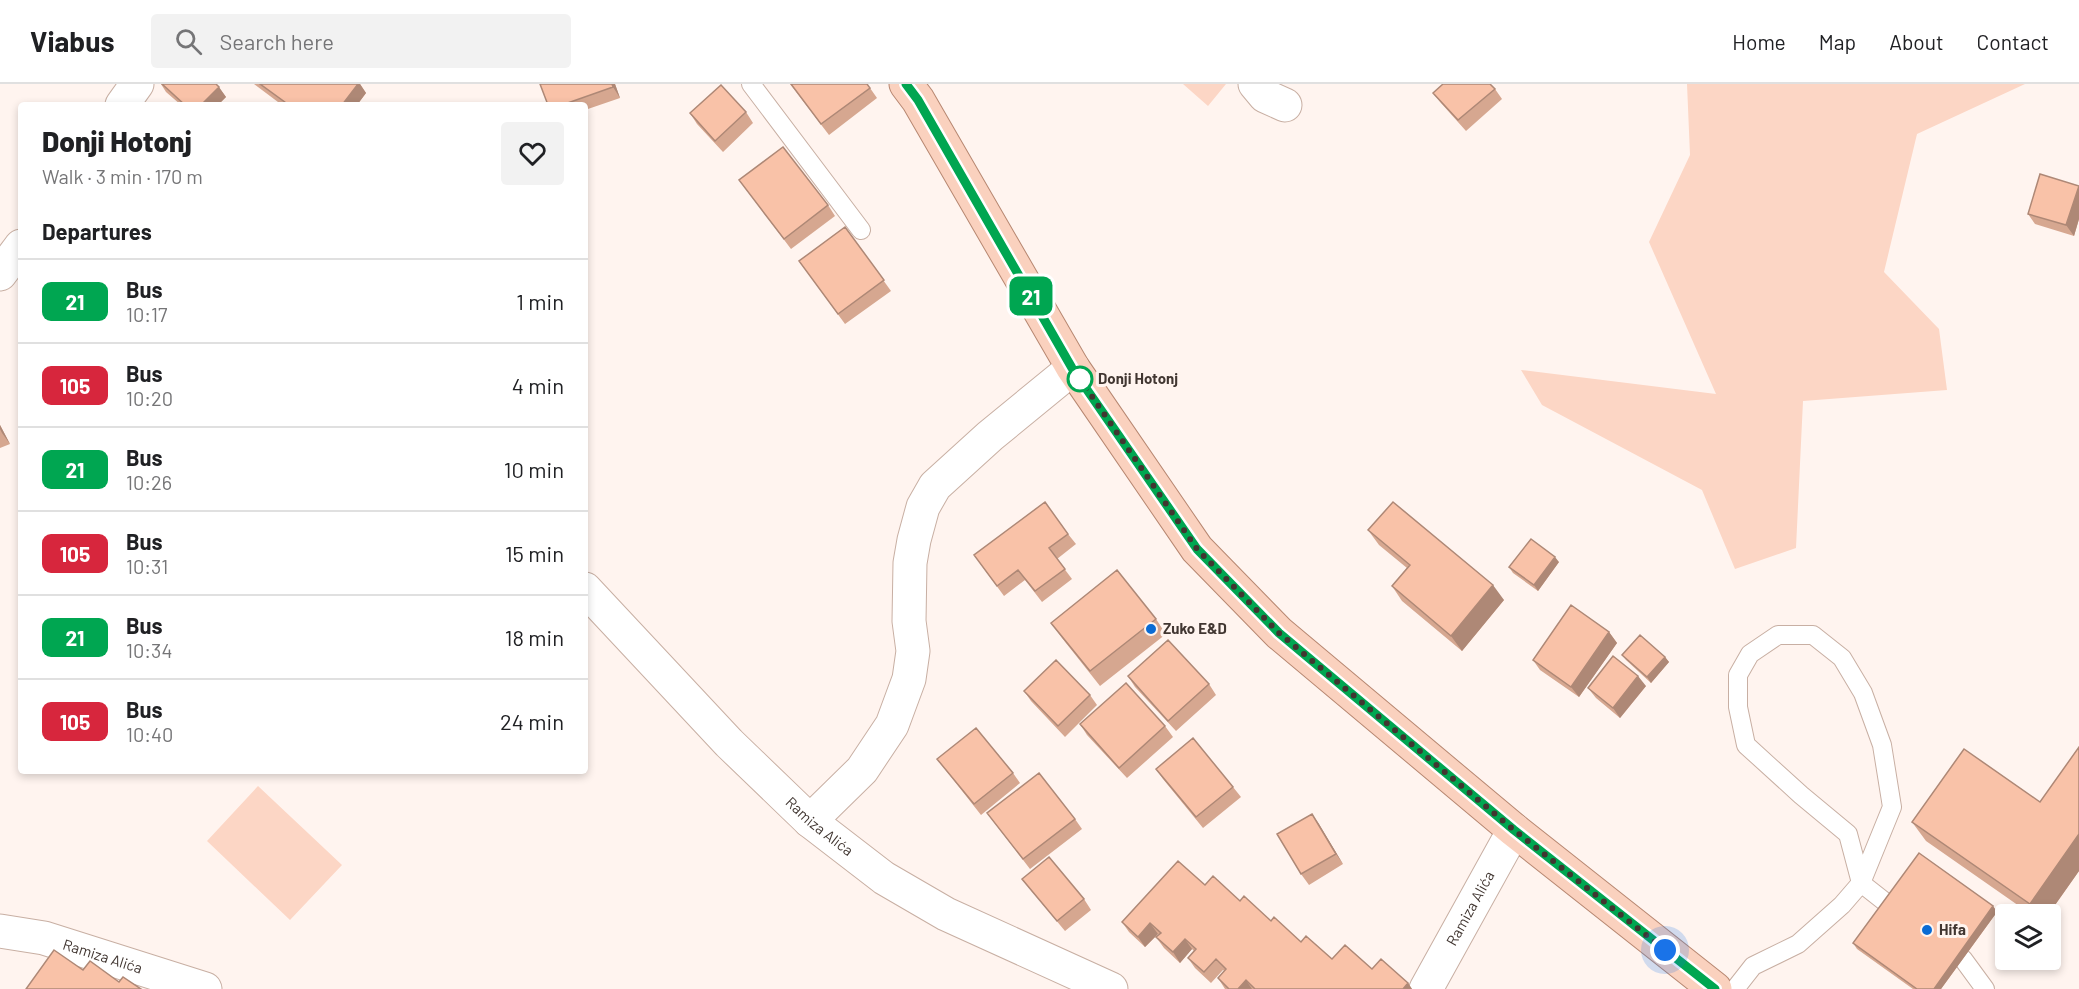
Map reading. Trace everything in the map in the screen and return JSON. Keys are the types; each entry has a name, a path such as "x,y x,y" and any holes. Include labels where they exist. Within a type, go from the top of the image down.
{"main road":[{"path":"915,90 1072,368 1197,549 1279,633 1514,830 1715,989"}],"street":[{"path":"124,102 137,84"},
{"path":"1255,84 1265,96 1285,105"},
{"path":"0,274 18,250"},
{"path":"810,821 862,770 892,725 909,679 913,651 909,621 910,563 914,540 923,507 935,486 990,436 1072,368"},
{"name":"Ramiza Alića","path":"588,592 729,743 810,821 884,878 945,914 1111,989"},
{"name":"Ramiza Alića","path":"1426,989 1514,830"},
{"name":"Ramiza Alića","path":"0,931 44,938 206,989"}],"lane":[{"path":"751,84 861,230"},
{"path":"1735,989 1753,966 1798,944 1842,905 1861,883 1892,807 1882,745 1863,693 1842,658 1813,635 1778,635 1750,654 1738,675 1738,707 1746,745 1848,834 1861,883 1889,905"},
{"path":"1963,959 1985,989"}],"shaded area":[{"path":"1183,84 1226,84 1208,106"},
{"path":"1687,84 2025,84 1917,134 1884,272 1939,329 1947,390 1803,401 1796,548 1735,569 1702,490 1542,405 1521,370 1716,394 1649,242 1690,155"},
{"path":"258,786 342,865 290,920 207,841"}],"building":[{"path":"162,84 216,84 219,87 204,102 182,102"},
{"path":"260,84 358,84 344,102 285,102"},
{"path":"540,84 612,84 613,87 570,102 547,102"},
{"path":"791,84 867,84 870,88 821,124"},
{"path":"1443,84 1490,84 1495,89 1458,120 1433,93"},
{"path":"721,85 746,112 715,141 690,113"},
{"path":"783,147 828,205 784,239 739,180"},
{"path":"2040,174 2079,186 2066,225 2028,214"},
{"path":"845,227 884,280 838,314 799,261"},
{"path":"1045,502 1068,534 1049,548 1065,569 1035,591 1018,570 997,586 974,555"},
{"path":"1393,502 1493,585 1451,636 1392,586 1410,565 1368,530"},
{"path":"1531,539 1555,557 1534,585 1509,567"},
{"path":"1117,570 1156,619 1090,671 1051,623"},
{"path":"1571,605 1609,632 1571,687 1533,660"},
{"path":"1640,635 1665,657 1647,677 1622,655"},
{"path":"1168,640 1209,684 1168,721 1128,676"},
{"path":"1613,656 1638,676 1613,708 1588,688"},
{"path":"1056,660 1090,695 1058,726 1024,691"},
{"path":"1126,683 1165,726 1119,768 1080,724"},
{"path":"976,728 1013,773 974,804 937,759"},
{"path":"1193,738 1233,787 1196,817 1156,769"},
{"path":"2079,747 2079,834 2030,904 1912,822 1964,749 2040,802"},
{"path":"1039,773 1075,819 1023,859 987,813"},
{"path":"1312,814 1336,854 1301,874 1277,834"},
{"name":"Hifa","path":"1919,853 1993,906 1934,989 1917,989 1853,943"},
{"path":"1049,857 1084,899 1057,921 1022,879"},
{"path":"1178,861 1205,885 1213,876 1240,901 1244,896 1271,921 1274,917 1301,942 1306,936 1332,959 1345,945 1372,969 1381,959 1408,983 1403,989 1255,989 1246,980 1238,989 1229,989 1218,978 1226,969 1216,959 1204,972 1188,958 1196,949 1185,939 1173,952 1156,937 1161,933 1150,923 1138,937 1122,922"},
{"path":"54,950 83,970 90,961 119,982 123,977 141,989 26,989"}],"bus line":[{"name":"21","path":"906,84 918,100 1072,368 1197,549 1279,633 1514,830 1715,989"}],"place":[{"name":"Donji Hotonj","path":"1080,379"},
{"name":"Zuko E&D","path":"1151,629"},
{"name":"Hifa","path":"1927,930"}],"route":[{"path":"1080,379 1197,549 1279,633 1514,830 1665,950"}]}
